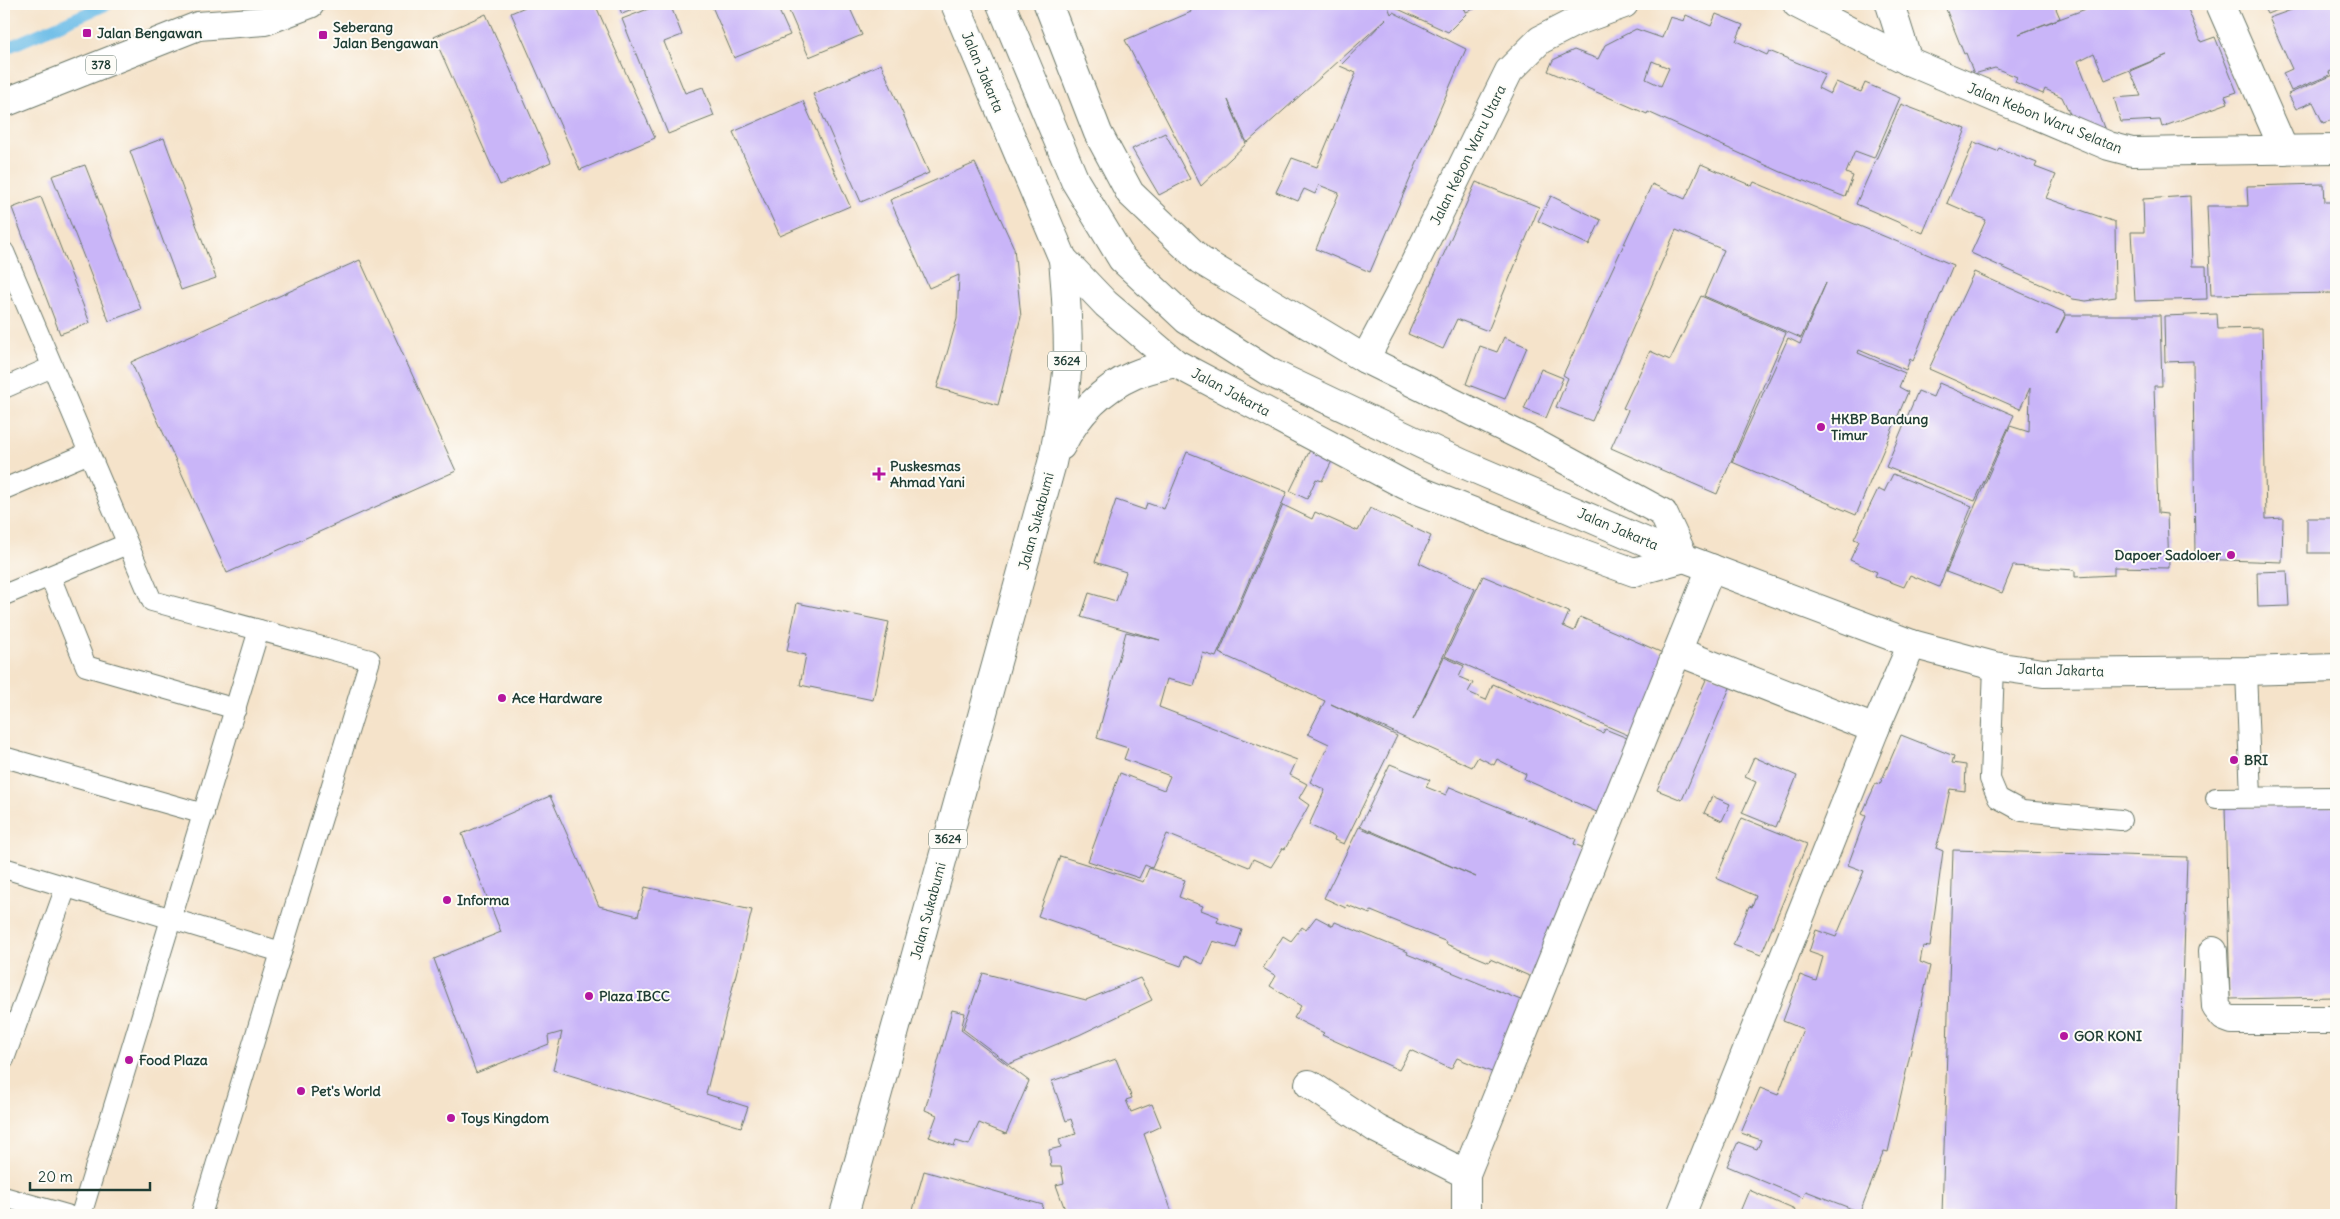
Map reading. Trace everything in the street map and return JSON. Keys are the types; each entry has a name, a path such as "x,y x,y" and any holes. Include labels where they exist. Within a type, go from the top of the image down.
{"main road":[{"name":"378","path":"4,104 198,26 225,4"},
{"name":"Jalan Jakarta","path":"955,4 1063,259 1106,304 1175,363 1405,485 1532,535 1634,572 1684,558"},
{"name":"Jalan Jakarta","path":"1001,4 1080,189 1122,259 1187,320 1269,372 1461,463 1684,558 1912,644 1994,666 2043,673 2336,668"},
{"name":"Jalan Jakarta","path":"1048,4 1098,133 1130,193 1200,260 1365,359 1531,441 1663,513 1684,558"},
{"name":"Jalan Kebon Waru Utara","path":"1365,359 1399,295 1509,71 1540,40 1575,22 1624,4"},
{"name":"Jalan Kebon Waru Selatan","path":"1797,4 1908,61 2109,146 2132,152 2336,149"},
{"path":"1890,4 1908,61"},
{"path":"2220,4 2284,150"},
{"path":"198,26 265,21 306,5"},
{"name":"Jalan Sukabumi","path":"844,1215 1052,463 1062,413 1068,361 1068,310 1063,259"},
{"name":"Jalan Sukabumi","path":"1052,463 1071,426 1099,396 1135,374 1175,363"},
{"path":"1466,1215 1466,1174 1712,568"},
{"path":"1689,1213 1875,729 1912,644"},
{"path":"1679,652 1875,729"},
{"path":"2213,951 2216,1007 2224,1017 2232,1020 2336,1020"},
{"path":"1309,1084 1377,1129 1466,1174"}],"lane":[{"path":"4,252 9,281 52,367 152,602 370,660 201,1215"},
{"path":"4,388 52,367"},
{"path":"4,489 89,453"},
{"path":"4,595 127,544"},
{"path":"50,576 86,666 236,709"},
{"path":"80,1215 259,630"},
{"path":"1994,666 1990,779 1998,798 2022,811 2121,820"},
{"path":"2246,671 2251,797"},
{"path":"4,758 204,814"},
{"path":"2216,798 2336,797"},
{"path":"4,868 281,952"},
{"path":"4,1059 66,887"},
{"path":"4,1197 68,1215"}],"building":[{"path":"532,4 595,4 655,138 580,170 511,13"},
{"path":"618,4 648,4 622,14"},
{"path":"661,4 670,4 682,35 664,42 685,93 703,87 714,116 668,134 622,19"},
{"path":"711,4 776,4 790,35 734,58"},
{"path":"786,4 848,4 862,35 809,57"},
{"path":"1188,4 1387,4 1391,14 1393,12 1466,49 1370,272 1316,249 1339,193 1319,185 1315,194 1304,189 1298,201 1276,192 1292,158 1317,167 1356,73 1340,66 1386,19 1247,143 1228,100 1246,144 1201,186 1125,40 1191,12"},
{"path":"1396,4 1462,4 1466,14 1448,32 1398,9"},
{"path":"1463,4 1487,4 1466,12"},
{"path":"1944,4 2054,4 2060,18 2019,34 2099,4 2186,4 2201,42 2215,37 2237,92 2225,96 2228,103 2162,127 2160,120 2121,122 2114,98 2141,96 2130,71 2167,55 2105,80 2094,53 2078,61 2108,138 2077,129 2062,97 2045,89 2043,94 2015,82 2017,77 1995,68 1974,74"},
{"path":"2262,4 2293,4 2267,14"},
{"path":"2308,4 2336,4 2336,69 2329,72 2330,75 2291,91 2283,73 2292,69 2269,18"},
{"path":"486,14 551,162 500,185 434,37"},
{"path":"1716,14 1743,25 1736,41 1767,55 1769,51 1825,74 1818,88 1830,94 1836,82 1861,92 1865,83 1900,98 1874,158 1855,151 1846,173 1853,176 1845,197 1781,172 1648,112 1647,114 1548,71 1553,60 1574,50 1598,59 1605,45 1636,29 1662,38 1670,17 1684,21 1686,15 1711,26","holes":["1652,61 1669,68 1661,86 1646,79"]},
{"path":"881,64 929,173 861,202 813,94"},
{"path":"2336,74 2336,119 2323,123 2313,102 2296,109 2288,94"},
{"path":"803,101 850,206 780,236 733,132"},
{"path":"1901,104 1966,129 1923,233 1856,204"},
{"path":"1165,133 1190,179 1159,195 1132,149"},
{"path":"164,138 216,278 181,290 130,151"},
{"path":"1974,142 1997,151 1999,148 2037,163 2035,167 2056,175 2046,198 2115,222 2116,297 2086,301 2073,299 1971,253 1986,220 1947,203"},
{"path":"975,163 1014,248 1021,317 998,405 937,388 957,319 959,275 929,288 890,200"},
{"path":"1701,164 1752,186 1754,182 1953,265 1913,361 1910,359 1906,370 1859,350 1858,353 1905,373 1899,387 1908,392 1856,515 1732,462 1788,338 1800,344 1826,283 1801,338 1704,296 1724,250 1676,230 1592,421 1556,407 1568,378 1563,375 1652,184 1685,199"},
{"path":"85,165 141,309 109,321 52,176"},
{"path":"1476,182 1539,207 1488,331 1457,319 1443,349 1408,334"},
{"path":"2324,184 2325,202 2336,202 2336,293 2211,295 2207,206 2248,206 2247,186"},
{"path":"1551,196 1601,220 1589,245 1538,221"},
{"path":"2190,196 2192,266 2206,266 2207,299 2135,301 2131,232 2144,232 2143,199"},
{"path":"41,197 90,323 60,334 12,208"},
{"path":"360,260 456,471 227,573 131,362"},
{"path":"1974,272 2066,313 2056,334 2066,315 2160,315 2162,386 2154,386 2158,513 2167,514 2169,568 2114,567 2114,575 2075,577 2075,570 2013,566 2002,593 1946,572 2010,426 2029,432 2030,388 2020,409 1929,369"},
{"path":"1701,296 1786,333 1717,494 1611,448 1628,410 1623,408 1650,351 1670,360"},
{"path":"2217,314 2218,329 2262,328 2266,519 2283,518 2282,562 2195,559 2193,361 2165,362 2164,316"},
{"path":"1504,337 1527,347 1505,399 1466,384 1480,346 1497,352"},
{"path":"1541,369 1563,378 1546,418 1524,409"},
{"path":"1939,383 2014,415 1975,501 1886,467 1918,391 1933,397"},
{"path":"1311,448 1333,459 1322,481 1316,479 1307,499 1290,491"},
{"path":"1187,452 1287,492 1216,657 1203,653 1194,686 1167,679 1159,707 1297,760 1290,775 1307,784 1299,798 1309,805 1285,849 1283,848 1271,867 1253,859 1249,867 1167,834 1152,868 1145,865 1139,878 1088,861 1120,773 1164,790 1170,776 1124,759 1128,748 1097,738 1126,632 1160,640 1081,617 1089,593 1116,601 1126,572 1095,562 1116,500 1145,510 1147,503 1164,509"},
{"path":"1893,474 1972,506 1939,587 1910,575 1904,587 1875,576 1877,572 1850,560 1859,541 1854,539 1878,489 1884,492"},
{"path":"1283,505 1312,519 1315,512 1358,531 1370,508 1431,536 1419,563 1475,589 1413,720 1444,657 1464,666 1459,677 1473,683 1468,692 1486,700 1493,684 1603,733 1605,729 1637,742 1601,814 1524,779 1526,774 1497,759 1494,765 1478,757 1472,767 1331,704 1397,736 1344,844 1334,840 1335,837 1309,825 1325,790 1310,782 1329,744 1308,734 1325,701 1219,653"},
{"path":"2307,518 2336,518 2336,553 2307,553"},
{"path":"2287,571 2289,606 2258,607 2257,572"},
{"path":"1483,576 1569,612 1563,626 1574,631 1580,617 1672,657 1637,739 1445,656"},
{"path":"797,603 889,622 873,700 800,685 806,655 787,651"},
{"path":"1709,673 1732,683 1682,800 1657,790"},
{"path":"1901,735 1954,756 1952,763 1966,765 1965,791 1950,789 1936,848 1943,851 1930,947 1923,946 1920,962 1930,966 1888,1152 1884,1151 1860,1212 1806,1191 1803,1198 1727,1166 1738,1142 1757,1149 1761,1140 1741,1133 1760,1088 1778,1095 1803,1029 1783,1021 1800,975 1816,981 1823,957 1809,952 1816,930 1836,937 1864,871 1848,865 1866,816 1862,814 1876,783 1880,784"},
{"path":"1754,757 1797,776 1776,827 1742,813 1756,782 1745,777"},
{"path":"1390,764 1430,780 1426,787 1446,795 1450,787 1576,839 1574,844 1589,850 1534,978 1490,959 1489,962 1446,944 1447,942 1371,911 1370,914 1347,905 1346,908 1324,898 1359,827 1476,877 1360,826"},
{"name":"Plaza IBCC","path":"550,796 599,906 638,916 645,887 752,910 706,1094 748,1107 741,1127 553,1070 562,1032 548,1036 549,1044 476,1073 434,959 501,932 462,834"},
{"path":"1712,796 1730,804 1722,821 1704,813"},
{"path":"2336,806 2336,997 2230,999 2225,807"},
{"path":"1742,818 1807,844 1761,955 1733,945 1749,906 1752,907 1756,896 1716,878"},
{"name":"GOR KONI","path":"1953,850 2187,857 2176,1215 1942,1215"},
{"path":"1060,856 1143,882 1149,868 1185,880 1179,897 1203,906 1201,910 1219,917 1217,922 1242,930 1236,948 1213,941 1203,964 1185,956 1181,966 1038,916"},
{"path":"1316,917 1333,926 1335,922 1408,952 1407,954 1523,1001 1494,1073 1457,1058 1451,1069 1410,1050 1399,1070 1322,1035 1324,1033 1294,1018 1301,1006 1270,986 1276,976 1263,968 1283,936 1291,941 1302,927 1306,930"},
{"path":"983,973 1086,1000 1140,978 1152,1000 1079,1035 1009,1064 963,1029"},
{"path":"952,1010 965,1013 961,1030 1029,1081 1006,1134 979,1123 969,1145 956,1141 954,1146 929,1137 937,1115 925,1110"},
{"path":"1116,1059 1132,1098 1126,1100 1131,1112 1152,1104 1161,1126 1144,1134 1173,1215 1067,1215 1056,1185 1064,1183 1061,1167 1051,1167 1049,1150 1061,1147 1059,1139 1076,1134 1071,1119 1066,1121 1052,1081"},
{"path":"924,1171 1043,1205 1041,1215 934,1215 913,1210"},
{"path":"1749,1190 1795,1210 1793,1215 1739,1214"}],"waterway":[{"path":"4,49 108,4"}],"place":[{"name":"Jalan Bengawan","path":"87,33"},
{"name":"Seberang Jalan Bengawan","path":"323,35"},
{"name":"HKBP Bandung Timur","path":"1821,427"},
{"name":"Puskesmas Ahmad Yani","path":"879,474"},
{"name":"Dapoer Sadoloer","path":"2231,555"},
{"name":"Ace Hardware","path":"502,698"},
{"name":"BRI","path":"2234,760"},
{"name":"Informa","path":"447,900"},
{"name":"Plaza IBCC","path":"589,996"},
{"name":"GOR KONI","path":"2064,1036"},
{"name":"Food Plaza","path":"129,1060"},
{"name":"Pet's World","path":"301,1091"},
{"name":"Toys Kingdom","path":"451,1118"}]}
